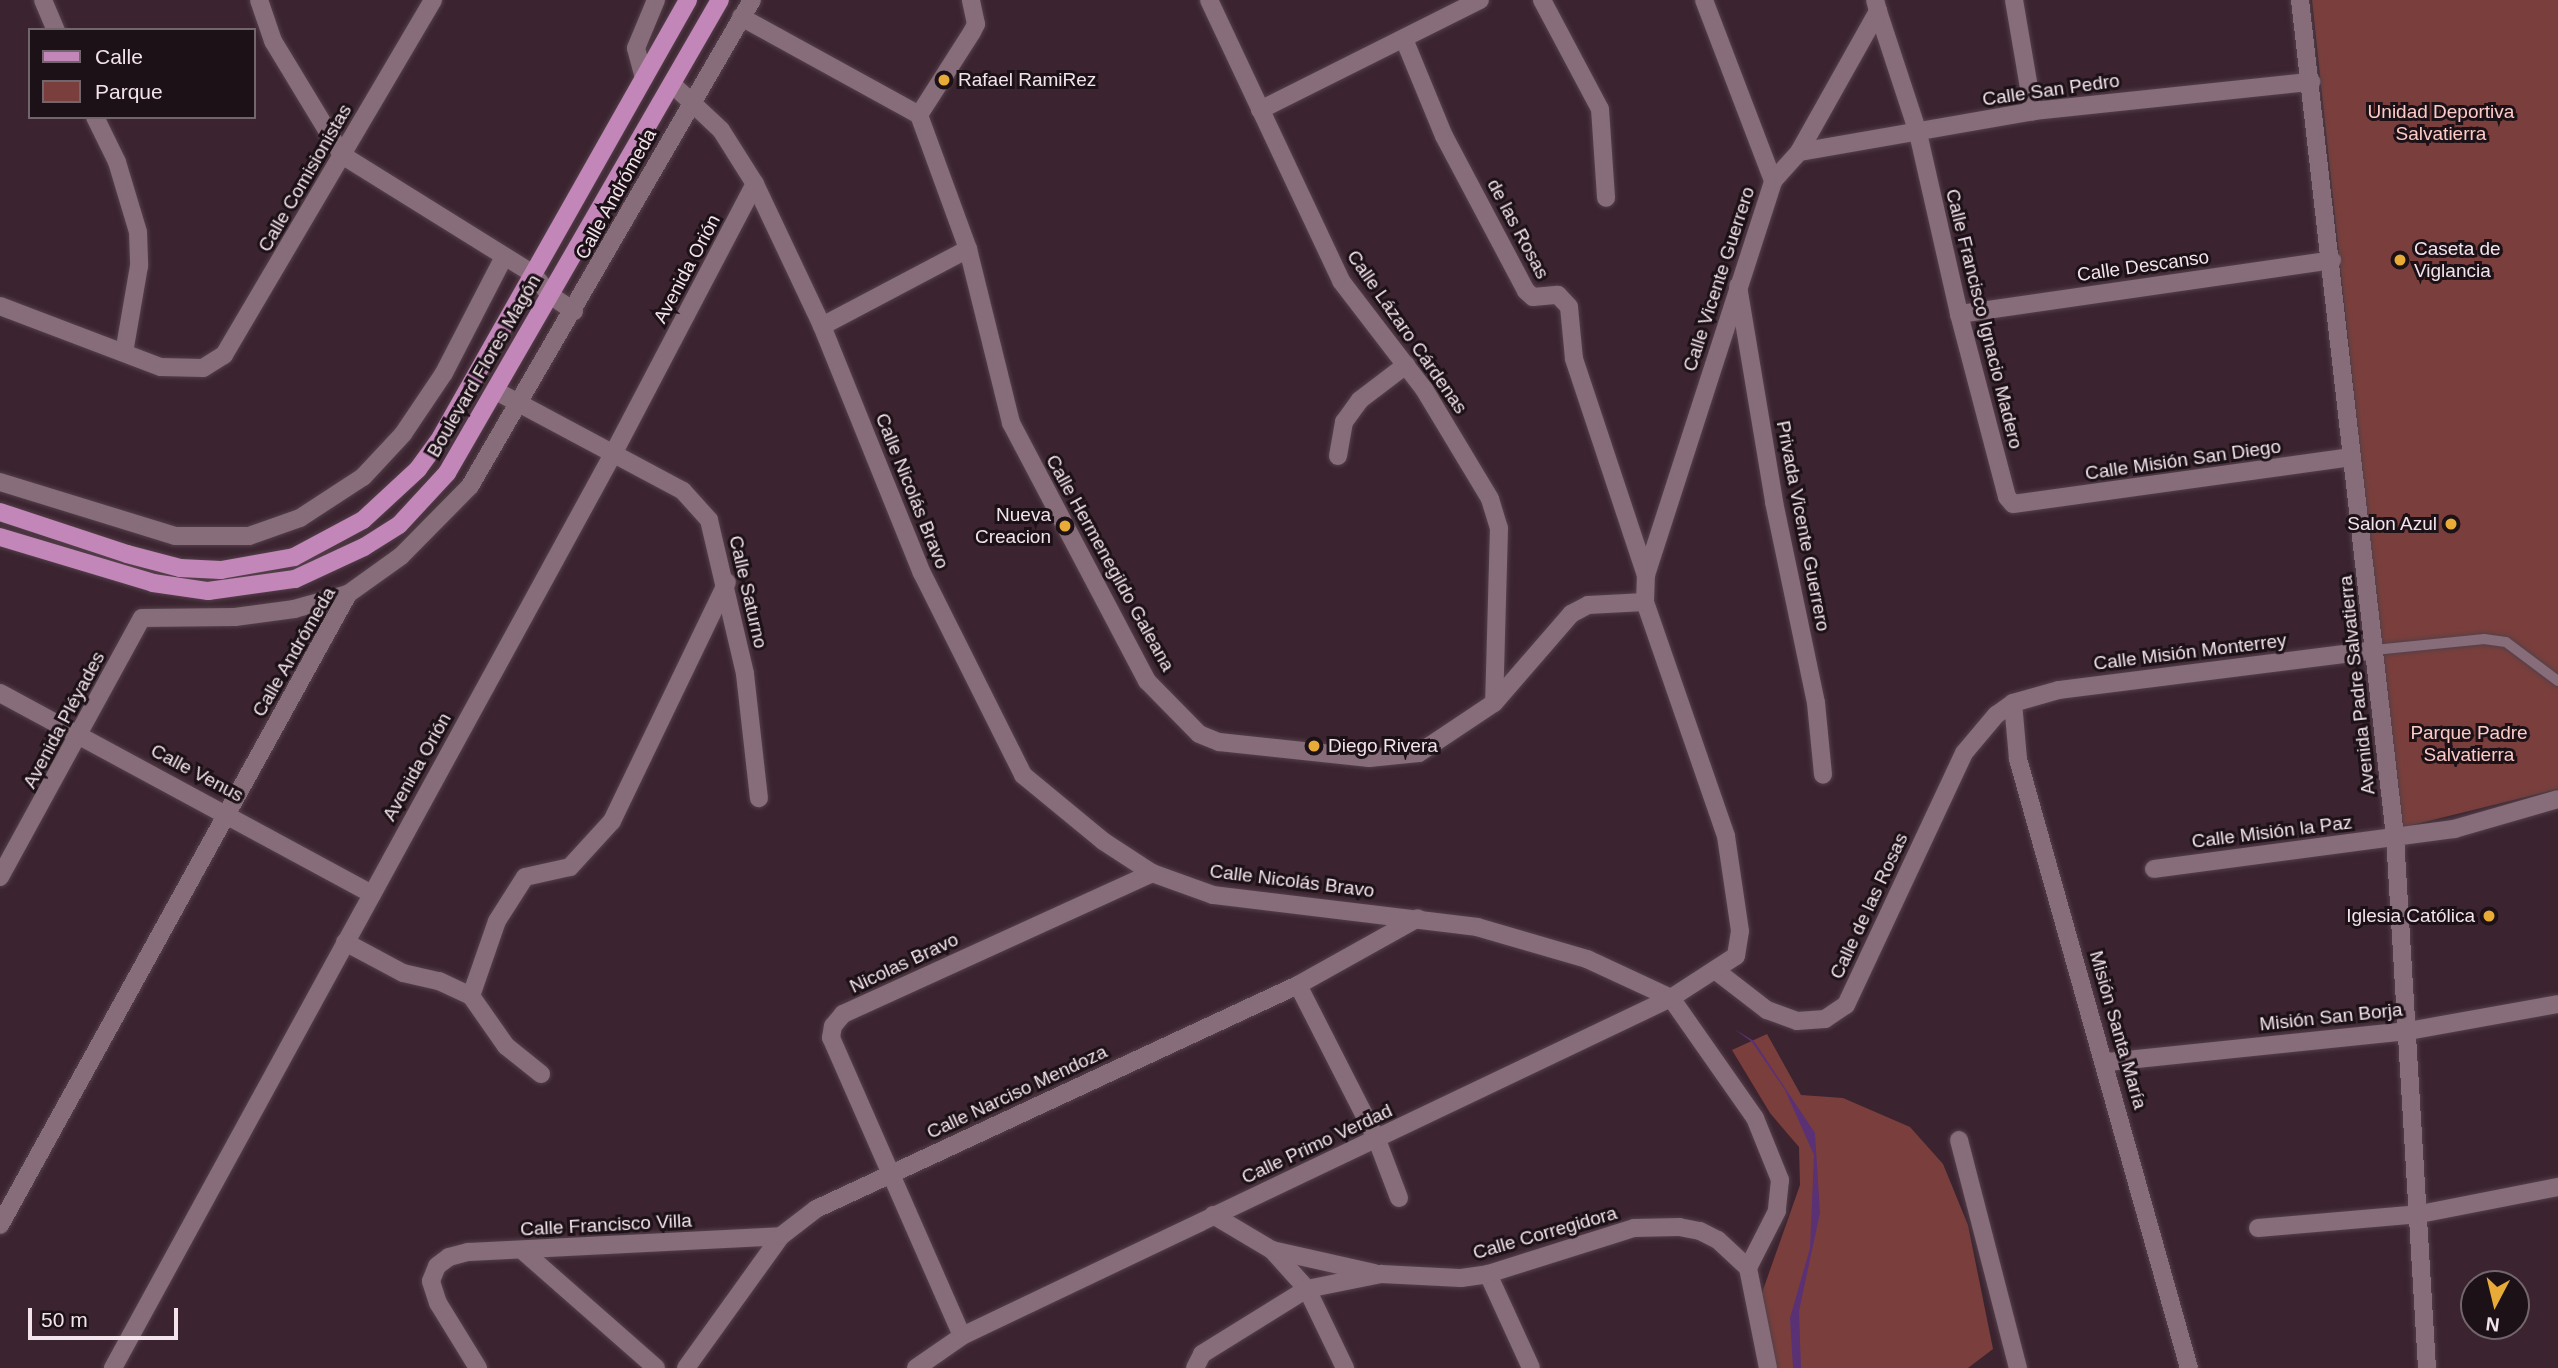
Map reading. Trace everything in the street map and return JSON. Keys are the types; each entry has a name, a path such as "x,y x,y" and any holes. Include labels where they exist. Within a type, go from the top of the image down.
{"main road":[{"name":"Boulevard Flores Magón","path":"0,512 180,568 221,570 294,556 363,520 418,468 441,437 688,0"},
{"name":"Boulevard Flores Magón","path":"0,537 153,583 208,591 295,579 364,547 399,525 447,473 720,0"}],"street":[{"path":"43,0 55,28"},
{"path":"259,0 272,41 342,155 533,275 550,295 574,311"},
{"name":"Calle Comisionistas","path":"124,353 161,367 203,368 224,355 238,336 433,0"},
{"path":"644,78 636,48 656,0"},
{"name":"Calle Andrómeda","path":"0,1225 348,594 401,556 470,486 521,404 752,0"},
{"path":"741,17 919,115 976,24 971,0"},
{"name":"Calle Lázaro Cárdenas","path":"1209,0 1341,281 1406,365 1465,452 1490,499 1499,528 1494,703"},
{"path":"1260,110 1480,0"},
{"path":"1542,0 1600,109 1606,198"},
{"name":"Calle Vicente Guerrero","path":"1646,575 1773,181 1704,0"},
{"path":"2014,0 2033,111"},
{"name":"Avenida Padre Salvatierra","path":"2300,0 2332,260 2395,837 2420,1214 2427,1368"},
{"path":"1773,181 1799,152 1877,5"},
{"name":"Calle Francisco Ignacio Madero","path":"1877,5 1918,132 1959,314 2007,497 2021,506"},
{"name":"de las Rosas","path":"1404,39 1444,136 1526,291 1533,298 1558,295 1569,307 1574,359 1646,575"},
{"name":"Calle San Pedro","path":"1799,152 2033,111 2311,82"},
{"name":"Calle Nicolás Bravo","path":"672,84 721,130 755,184 822,327 922,573 1023,775 1104,842 1152,873 1213,895 1477,927 1587,959 1671,998"},
{"name":"Calle Hermenegildo Galeana","path":"919,115 968,248 1011,423 1147,681 1182,721 1219,742 1394,759 1419,753 1494,703 1571,614 1615,601 1645,602"},
{"path":"0,306 124,353 139,266 138,232 117,162 96,119"},
{"name":"Avenida Orión","path":"113,1368 613,454 755,184"},
{"path":"822,327 968,248"},
{"path":"0,482 187,538 249,536 300,519 363,477 403,434 444,373 504,257"},
{"name":"Calle Descanso","path":"1959,314 2332,260"},
{"name":"Privada Vicente Guerrero","path":"1738,286 1774,502 1816,703 1823,775"},
{"path":"1338,456 1344,422 1360,400 1406,365"},
{"name":"Calle Saturno","path":"496,391 683,491 709,520 727,582 745,674 760,798"},
{"name":"Calle Misión San Diego","path":"2021,506 2352,457"},
{"path":"447,473 470,486"},
{"path":"1645,602 1646,575"},
{"path":"471,996 497,920 525,877 570,867 612,821 727,582"},
{"name":"Avenida Pléyades","path":"0,877 82,735 142,618 235,617 294,608 348,594"},
{"name":"Calle Primo Verdad","path":"916,1368 962,1336 1671,998 1736,956 1740,931 1726,836 1645,602"},
{"name":"Calle Misión Monterrey","path":"2013,703 2059,690 2374,650"},
{"name":"Calle Venus","path":"0,693 228,813 372,894"},
{"name":"Calle de las Rosas","path":"1715,970 1767,1010 1797,1021 1825,1019 1846,1005 1964,753 1996,715 2013,703"},
{"name":"Misión Santa María","path":"2013,703 2018,759 2107,1062 2189,1368"},
{"name":"Calle Misión la Paz","path":"2154,869 2454,829 2558,799"},
{"name":"Nicolas Bravo","path":"962,1336 831,1038 833,1026 843,1014 1152,873"},
{"name":"Calle Narciso Mendoza","path":"686,1368 781,1236 816,1209 1298,985 1418,918"},
{"path":"345,942 403,974 439,981 471,996 506,1046 541,1074"},
{"path":"1298,985 1377,1140 1399,1198"},
{"path":"1671,998 1755,1118 1780,1180 1777,1211 1748,1268 1768,1368"},
{"name":"Misión San Borja","path":"2107,1062 2408,1031 2558,1004"},
{"path":"1959,1140 2018,1368"},
{"path":"2258,1228 2420,1214 2558,1187"},
{"name":"Calle Corregidora","path":"1213,1215 1272,1251 1307,1289 1381,1274"},
{"name":"Calle Corregidora","path":"1272,1251 1381,1274 1461,1278 1488,1274 1634,1228 1679,1227 1718,1240 1748,1268"},
{"name":"Calle Francisco Villa","path":"478,1368 438,1303 431,1281 437,1266 449,1257 468,1252 781,1236"},
{"path":"523,1251 656,1368"},
{"path":"1488,1274 1531,1368"},
{"path":"1195,1368 1202,1354 1307,1289 1345,1368"}],"lane":[{"path":"2374,650 2484,639 2506,642 2558,681"}],"green space":[{"name":"Unidad Deportiva Salvatierra","path":"2312,0 2558,0 2558,789 2400,828"},
{"path":"1767,1034 1801,1095 1843,1098 1910,1127 1943,1164 1968,1225 1993,1349 1968,1368 1773,1368 1757,1307 1800,1185 1799,1147 1770,1113 1732,1050"}],"shaded area":[{"path":"1734,1029 1754,1041 1815,1133 1820,1213 1799,1311 1801,1368 1793,1368 1790,1318 1810,1248 1814,1155 1785,1090 1752,1042"}],"place":[{"name":"Rafael RamiRez","path":"944,80"},
{"name":"Caseta de Viglancia","path":"2400,260"},
{"name":"Salon Azul","path":"2451,524"},
{"name":"Nueva Creacion","path":"1065,526"},
{"name":"Diego Rivera","path":"1314,746"},
{"name":"Iglesia Católica","path":"2489,916"}],"park label":[{"name":"Parque Padre Salvatierra","path":"2469,744"}]}
